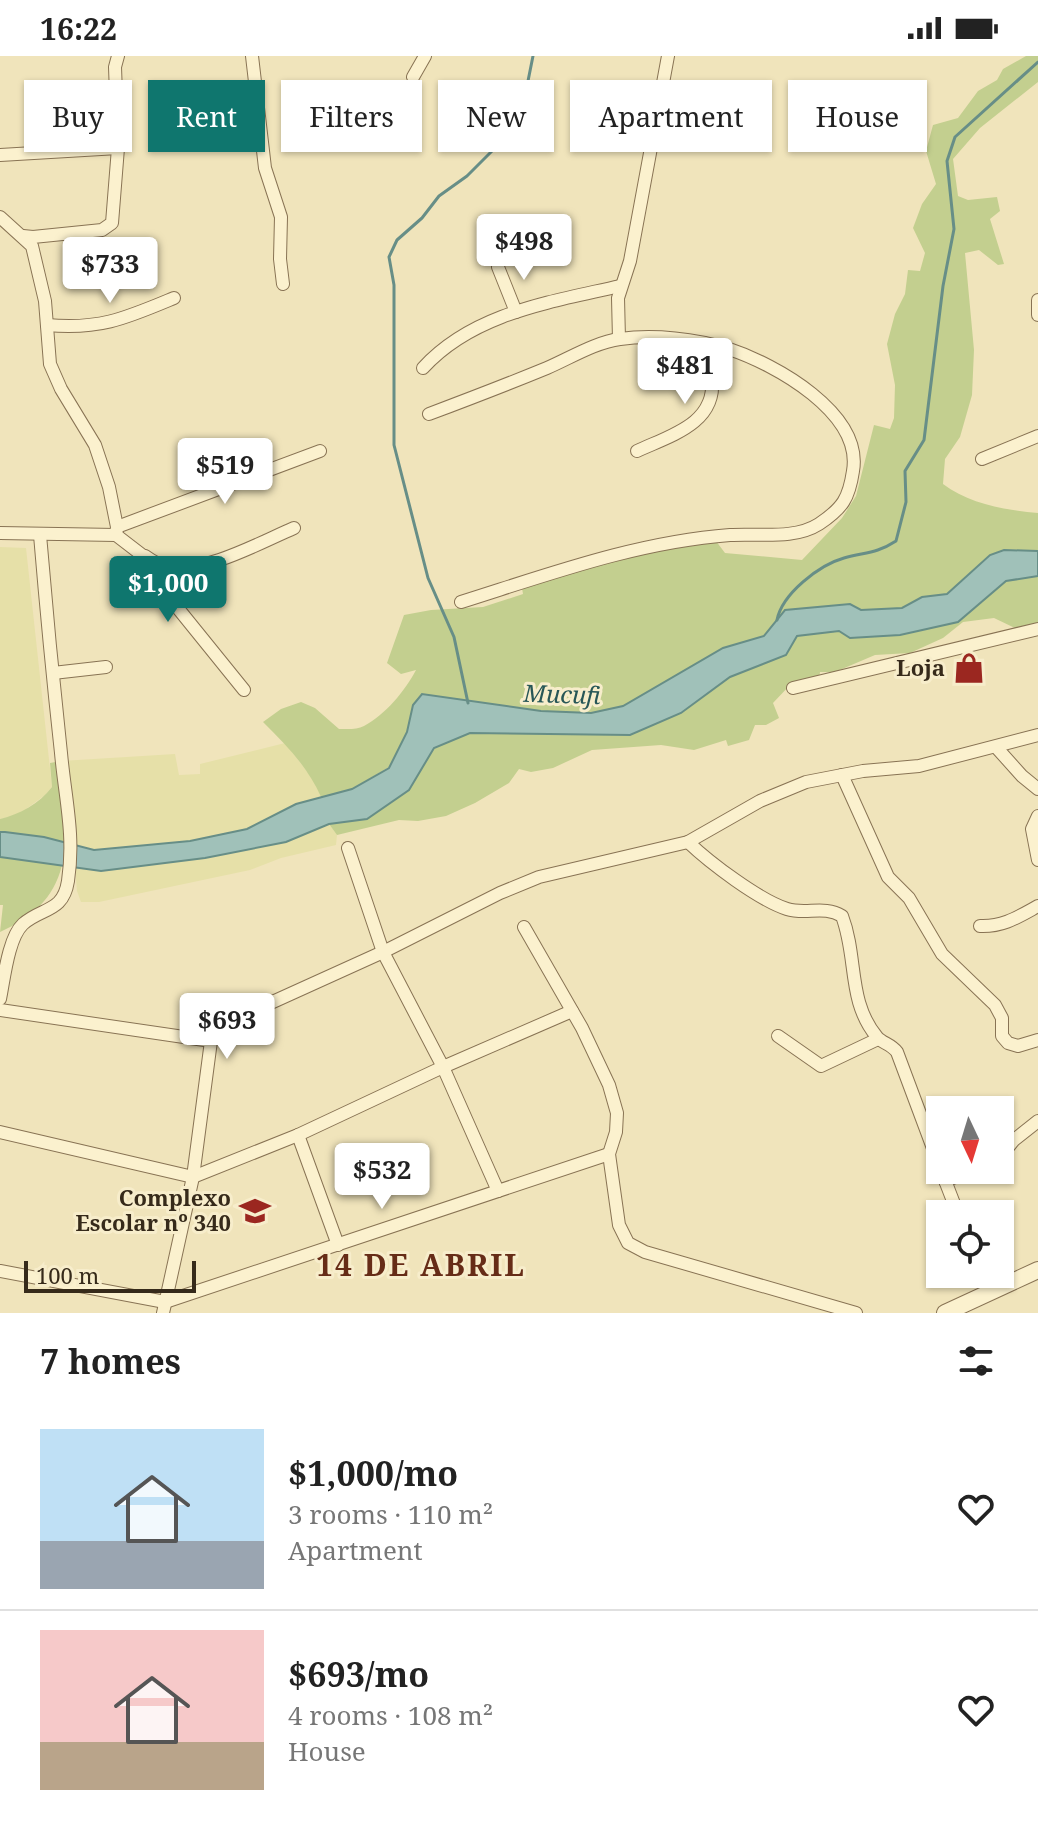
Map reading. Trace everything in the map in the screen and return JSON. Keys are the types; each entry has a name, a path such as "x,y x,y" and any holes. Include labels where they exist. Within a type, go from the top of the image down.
{"street":[{"path":"115,80 118,56"},
{"path":"252,56 265,168 281,217 283,284"},
{"path":"413,77 425,56"},
{"path":"619,339 620,286 630,261 668,56"},
{"path":"0,155 51,152"},
{"path":"19,235 33,237 102,230 112,223 118,152"},
{"path":"0,217 32,246 45,301 50,364 61,389 95,445 109,487 116,531 142,555 164,567 188,568 208,564 294,528"},
{"path":"498,267 516,312"},
{"path":"423,368 456,338 516,312 620,286"},
{"path":"47,325 73,328 107,324 174,298"},
{"path":"1038,300 1038,315"},
{"path":"429,414 619,339 658,338 704,343 757,360 836,414 853,444 855,461 849,495 838,511 816,526 787,534 703,537 658,544 614,554 461,602"},
{"path":"637,451 693,424 706,410 712,395 712,380 704,343"},
{"path":"982,459 1038,436"},
{"path":"0,533 40,535 116,531 320,451"},
{"path":"0,999 13,939 23,924 51,910 64,898 68,880 72,826 61,761 40,535"},
{"path":"142,555 168,596 244,690"},
{"path":"793,688 1038,629"},
{"path":"53,673 106,667"},
{"path":"0,1010 211,1041 266,1005 539,877 688,842 760,801 806,782 919,766 1038,735"},
{"path":"996,747 1038,789"},
{"path":"842,775 888,877 909,898 942,954 995,1005 1002,1018 1002,1036 1013,1046 1038,1040"},
{"path":"1038,816 1032,829 1038,860"},
{"path":"688,842 708,860 789,910 832,910 842,916 853,955 854,986 859,1007 878,1039 893,1046 897,1052 926,1130"},
{"path":"348,848 383,952 443,1067 498,1191"},
{"path":"980,926 1005,924 1038,906"},
{"path":"524,927 572,1011 609,1085 617,1113 616,1132 609,1154 619,1225 628,1243 645,1252 856,1313"},
{"path":"0,1132 193,1177 298,1135 572,1011"},
{"path":"778,1036 816,1066 878,1039"},
{"path":"164,1308 193,1177 211,1041"},
{"path":"1014,1140 1038,1121"},
{"path":"298,1135 338,1245"},
{"path":"0,1271 164,1308 338,1245 609,1154"},
{"path":"945,1313 1038,1270"},
{"path":"987,1288 989,1293"}],"shaded area":[{"path":"0,547 26,548 52,787 18,815 0,819"},
{"path":"285,743 315,782 321,797 296,804 247,829 190,841 93,850 71,843 61,761 175,754 179,775 200,774 200,764"},
{"path":"329,824 337,835 336,845 281,858 250,870 99,902 81,902 77,891 75,867 101,871 286,842"}],"green space":[{"path":"1026,56 1038,56 1038,82 980,128 953,159 958,196 968,200 997,197 1000,211 990,219 1004,264 998,265 979,250 965,253 974,350 972,395 960,437 945,459 943,484 976,501 1038,513 1038,551 1004,550 967,575 947,595 922,597 902,608 860,610 850,604 785,610 764,636 723,648 623,706 591,713 541,711 422,694 413,705 407,732 389,767 352,789 321,797 303,766 263,722 281,709 301,702 315,708 339,729 361,727 379,716 400,694 416,670 401,674 387,663 404,615 483,607 523,594 522,588 614,554 716,541 725,553 802,560 842,518 856,496 874,425 890,429 894,418 895,385 887,344 895,314 905,294 908,270 920,271 925,253 913,228 922,204 936,184 926,152 933,125 958,118 978,91 997,80 1003,69"},
{"path":"1038,576 1038,625 1017,629 994,618 963,622 943,638 910,653 875,655 835,672 820,672 819,679 790,685 773,703 779,718 766,725 755,725 749,740 728,746 726,740 694,750 661,745 592,750 553,768 531,772 519,769 509,783 446,816 418,821 399,820 337,835 329,824 367,819 409,790 434,748 470,733 580,733 681,713 730,677 786,655 796,636 839,631 1006,581"},
{"path":"61,761 71,843 0,832 0,819 29,808 47,793 52,787 50,763"},
{"path":"0,857 62,865 53,888 40,906 0,932 3,905 0,905"}],"water":[{"path":"1004,550 1038,551 1038,576 1006,581 958,622 900,635 850,638 839,631 797,636 786,655 730,677 681,713 630,735 470,733 434,748 409,790 367,819 329,824 286,842 205,858 101,871 0,857 0,832 44,837 94,850 190,841 247,829 296,804 352,789 389,768 407,732 413,705 422,694 541,711 591,713 623,706 723,648 764,636 785,610 850,604 861,610 902,608 922,597 947,594 990,555"}],"waterway":[{"path":"468,703 454,637 428,578 394,445 394,285 389,257 397,240 422,218 439,196 467,176 495,148 525,96 533,56"},
{"path":"777,620 786,600 813,574 844,558 876,551 896,541 906,502 905,471 924,440 943,286 954,229 947,161 955,137 1038,62"}],"place":[{"name":"Loja","path":"969,668"},
{"name":"Complexo Escolar nº 340","path":"255,1211"}],"district":[{"name":"14 DE ABRIL","path":"421,1266"}],"water label":[{"name":"Mucufi","path":"562,695"}]}
